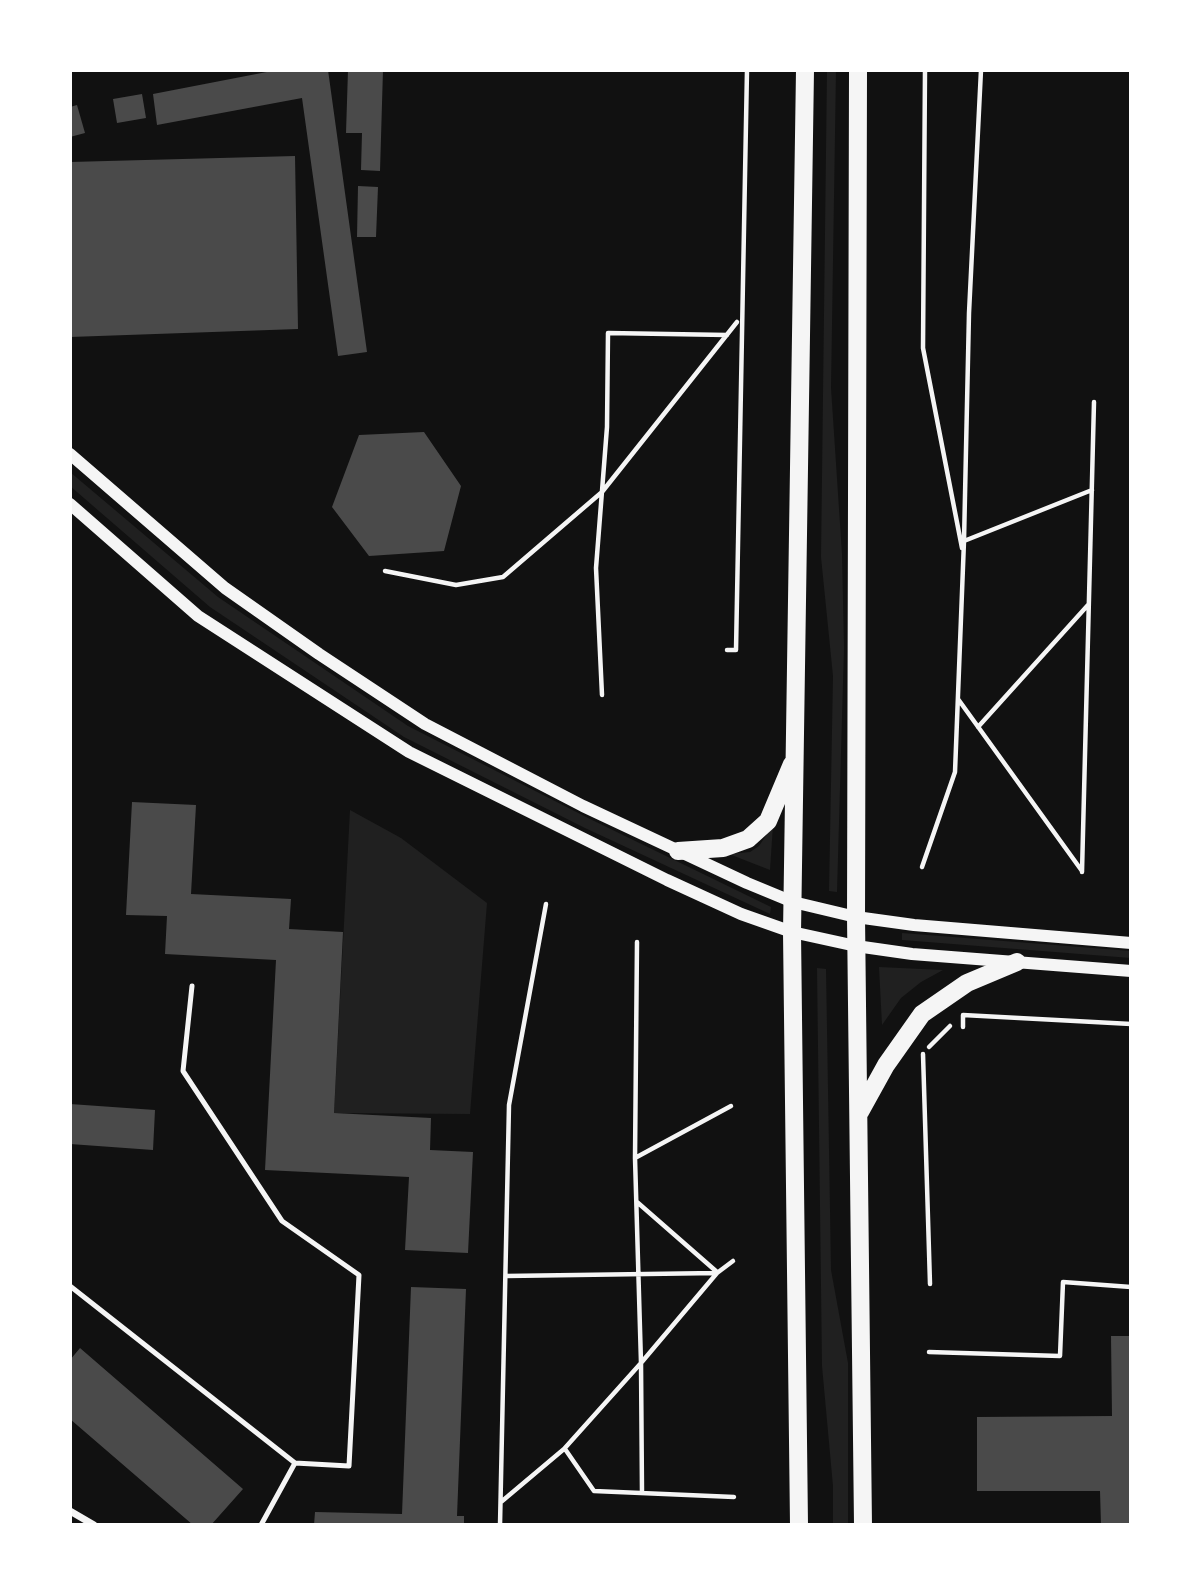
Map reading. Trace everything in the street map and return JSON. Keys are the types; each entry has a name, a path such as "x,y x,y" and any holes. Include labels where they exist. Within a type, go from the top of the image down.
{"main road":[{"path":"799,1525 792,932 805,70"},
{"path":"858,70 856,946 863,1525"},
{"path":"678,850 723,848 748,839 768,821 795,757"},
{"path":"859,1115 886,1065 922,1014 967,984 1017,962"}],"street":[{"path":"70,454 225,587 319,654 425,724 583,806 678,850 793,902 856,917 914,925 1131,943"},
{"path":"70,504 198,616 408,752 741,914 792,932 856,946 912,954 1131,971"},
{"path":"70,1511 94,1525"}],"lane":[{"path":"70,1286 295,1463 349,1466 359,1275 282,1221 183,1071 192,986"},
{"path":"261,1525 295,1463"}],"path":[{"path":"727,650 736,650 747,70"},
{"path":"925,70 923,348 962,552"},
{"path":"922,867 955,772 969,313 981,70"},
{"path":"385,571 456,585 503,577 602,492 737,322"},
{"path":"603,695 596,568 607,427 608,333 727,335"},
{"path":"957,698 1082,872 1094,402"},
{"path":"964,541 1092,490"},
{"path":"978,727 1090,604"},
{"path":"500,1525 509,1105 546,904"},
{"path":"637,942 635,1158 642,1493"},
{"path":"962,1027 963,1015 1131,1024"},
{"path":"930,1284 923,1054 950,1026"},
{"path":"635,1158 731,1106"},
{"path":"636,1201 717,1273"},
{"path":"500,1502 565,1449 717,1273 733,1261"},
{"path":"506,1276 717,1273"},
{"path":"929,1352 1060,1356 1063,1282 1131,1287"},
{"path":"565,1449 594,1491 734,1497"}],"shaded area":[{"path":"827,70 836,70 831,388 842,554 844,648 837,892 829,891 833,676 821,557"},
{"path":"70,472 218,597 408,726 771,907 770,914 585,828 404,737 210,607 70,486"},
{"path":"350,810 401,838 487,903 470,1114 334,1113"},
{"path":"773,825 770,870 729,854 750,852 759,846"},
{"path":"902,933 1131,951 1131,958 902,940"},
{"path":"879,967 943,970 921,982 901,998 882,1025"},
{"path":"817,968 826,969 831,1270 848,1363 848,1525 833,1525 833,1486 822,1366"}],"building":[{"path":"277,70 328,70 367,352 338,356 302,98 157,125 153,94"},
{"path":"348,70 383,70 380,171 361,170 362,133 346,133"},
{"path":"142,94 146,118 117,123 113,99"},
{"path":"77,105 85,133 70,137 70,107"},
{"path":"295,156 298,329 70,337 70,162"},
{"path":"358,186 378,187 376,237 357,237"},
{"path":"424,432 461,486 444,551 369,556 332,507 359,435"},
{"path":"132,802 196,805 191,894 291,899 289,929 343,932 334,1113 431,1118 430,1150 473,1152 468,1253 405,1250 409,1177 265,1170 276,960 165,954 167,916 126,915"},
{"path":"70,1104 155,1110 153,1150 70,1144"},
{"path":"411,1287 466,1289 457,1516 464,1516 464,1525 314,1525 315,1512 402,1514"},
{"path":"1111,1336 1131,1336 1131,1525 1101,1525 1100,1491 977,1491 977,1417 1112,1416"},
{"path":"80,1348 243,1489 211,1525 193,1525 70,1419 70,1360"}]}
